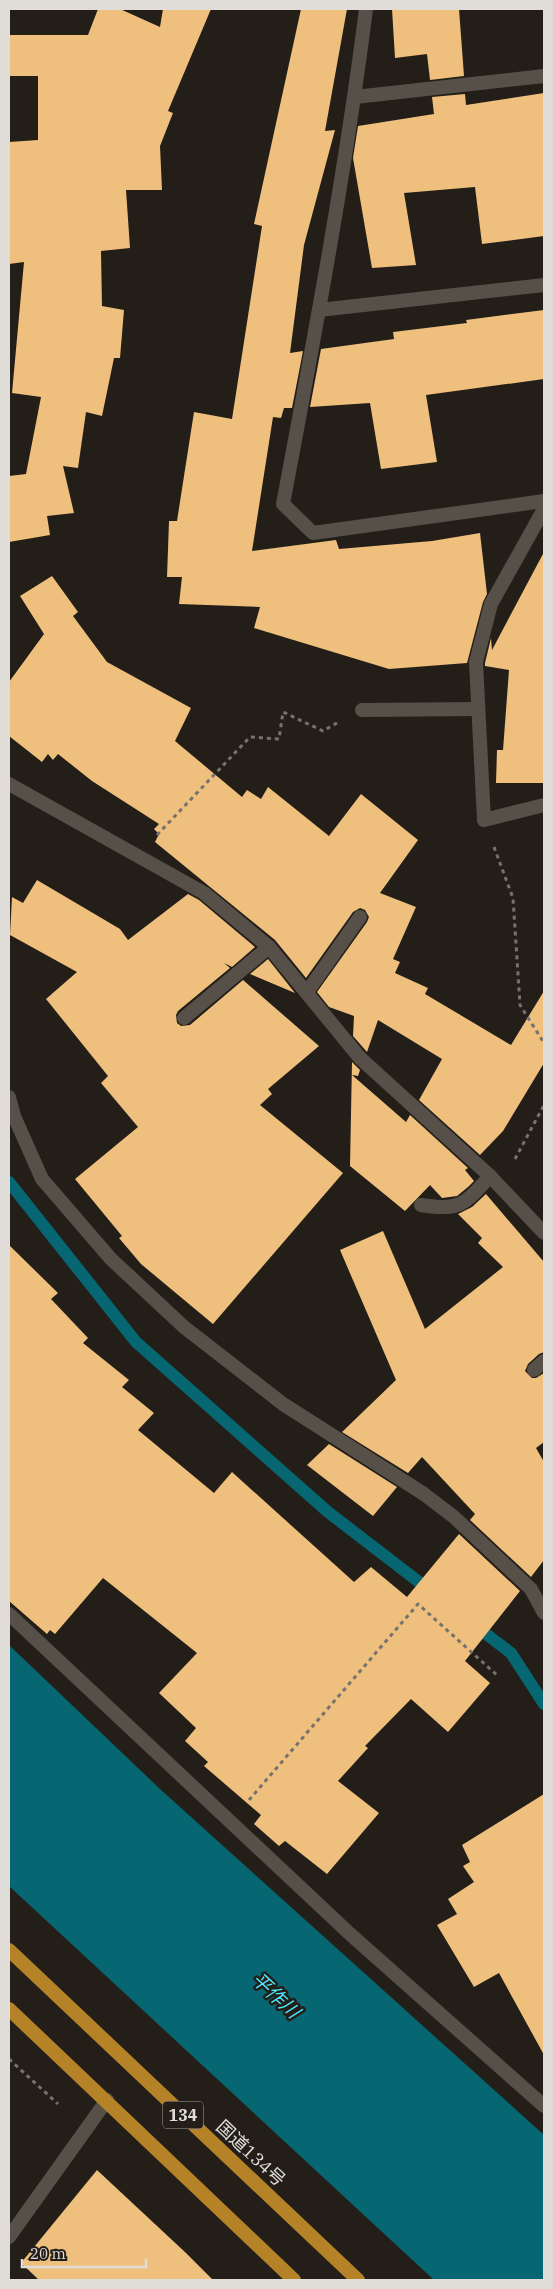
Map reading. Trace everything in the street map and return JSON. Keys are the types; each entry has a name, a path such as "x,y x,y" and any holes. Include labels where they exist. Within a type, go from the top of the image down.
{"highway":[{"name":"国道134号","path":"9,1950 358,2280"},
{"name":"134","path":"9,2009 107,2100 294,2280"}],"street":[{"path":"366,9 355,97 319,310 283,504 313,533 544,501"},
{"path":"355,97 544,76"},
{"path":"319,310 544,285"},
{"path":"544,508 491,604 476,662 484,820 544,805"},
{"path":"362,710 478,710"},
{"path":"9,784 204,893 269,947 360,1058 495,1181 544,1232"},
{"path":"307,992 360,917"},
{"path":"184,1018 269,947"},
{"path":"9,1097 14,1116 42,1180 111,1259 184,1328 283,1404 424,1494 454,1517 531,1589 544,1613"},
{"path":"420,1205 446,1209 469,1200 495,1181"},
{"path":"534,1370 544,1360"},
{"path":"9,1614 350,1934 544,2106"},
{"path":"9,2237 107,2100"}],"path":[{"path":"137,855 250,737 280,739 283,712 323,731 362,710"},
{"path":"484,820 513,898 520,1005 544,1042"},
{"path":"495,1181 544,1105"},
{"path":"230,1822 418,1604 498,1676"},
{"path":"9,2059 58,2104"}],"water":[{"name":"平作川","path":"9,1645 160,1789 544,2135 544,2280 434,2280 9,1886"}],"building":[{"path":"98,9 120,9 160,27 163,9 211,9 168,111 173,113 160,146 162,190 126,190 130,248 101,251 102,306 124,310 120,358 114,358 102,416 86,412 78,468 63,466 74,513 47,516 50,535 9,542 9,476 26,474 41,397 12,393 24,262 9,264 9,142 38,140 38,76 9,76 9,35 88,35"},
{"path":"301,9 347,9 325,131 335,130 304,245 290,353 303,351 292,408 284,408 281,418 273,417 252,551 336,540 339,549 432,541 480,533 487,594 483,602 467,663 389,669 254,628 260,607 179,604 182,577 167,577 169,521 177,521 194,412 232,419 262,226 254,224"},
{"path":"392,9 459,9 464,76 430,80 427,54 395,58"},
{"path":"544,93 544,236 482,244 475,187 404,193 416,265 372,268 353,158 358,126 434,114 432,97 465,94 466,105"},
{"path":"544,310 544,379 426,395 437,462 381,469 370,403 310,407 321,349 394,339 393,332 467,323 466,320"},
{"path":"544,552 544,783 496,783 497,750 503,750 509,670 485,666 485,663 491,638 492,650"},
{"path":"52,576 78,612 73,616 107,662 191,708 175,741 242,797 247,790 261,799 268,787 329,836 361,794 418,840 380,893 416,907 393,959 400,962 395,973 428,988 425,994 511,1045 544,991 544,1063 503,1131 480,1155 419,1100 442,1059 378,1020 367,1052 353,1036 354,1016 329,1007 317,992 367,922 369,917 365,910 360,908 353,912 306,978 275,940 155,842 159,834 154,829 159,824 92,781 58,754 53,760 48,754 42,762 9,736 9,682 44,634 20,596"},
{"path":"37,880 120,929 128,940 188,894 199,900 255,947 232,967 224,963 230,968 178,1011 176,1015 177,1023 181,1026 190,1025 243,980 319,1046 268,1089 272,1094 260,1105 343,1173 213,1324 141,1264 119,1238 122,1236 75,1179 138,1127 101,1083 108,1076 46,999 77,972 10,935 12,897 23,903"},
{"path":"268,959 295,993 250,974"},
{"path":"352,1062 360,1070 358,1076 352,1075 406,1122 410,1115 468,1168 465,1170 474,1181 468,1187 457,1196 442,1198 430,1185 405,1211 350,1166"},
{"path":"486,1194 544,1262 544,1352 528,1364 525,1371 532,1378 536,1378 544,1373 544,1442 536,1448 544,1462 544,1560 531,1577 470,1520 475,1514 422,1457 408,1473 342,1432 396,1380 340,1250 383,1231 425,1329 503,1267 478,1243 482,1238 458,1214 472,1207"},
{"path":"9,1245 58,1293 51,1299 88,1338 83,1343 129,1380 122,1387 154,1413 138,1430 214,1493 232,1472 354,1582 371,1567 407,1597 459,1534 520,1591 465,1661 490,1683 448,1732 411,1699 365,1746 368,1748 338,1781 379,1813 327,1874 285,1841 279,1846 254,1824 261,1815 204,1766 208,1762 185,1741 196,1728 159,1693 197,1653 103,1578 55,1634 50,1630 47,1634 9,1601"},
{"path":"329,1444 397,1487 373,1516 307,1465"},
{"path":"544,1794 544,2055 499,1973 474,1987 437,1925 457,1914 448,1899 474,1882 463,1866 470,1862 462,1845"},
{"path":"97,2170 213,2280 39,2280 21,2263"}],"waterway":[{"path":"9,1182 136,1342 328,1512 432,1592"},
{"path":"473,1624 511,1653 544,1704"}]}
